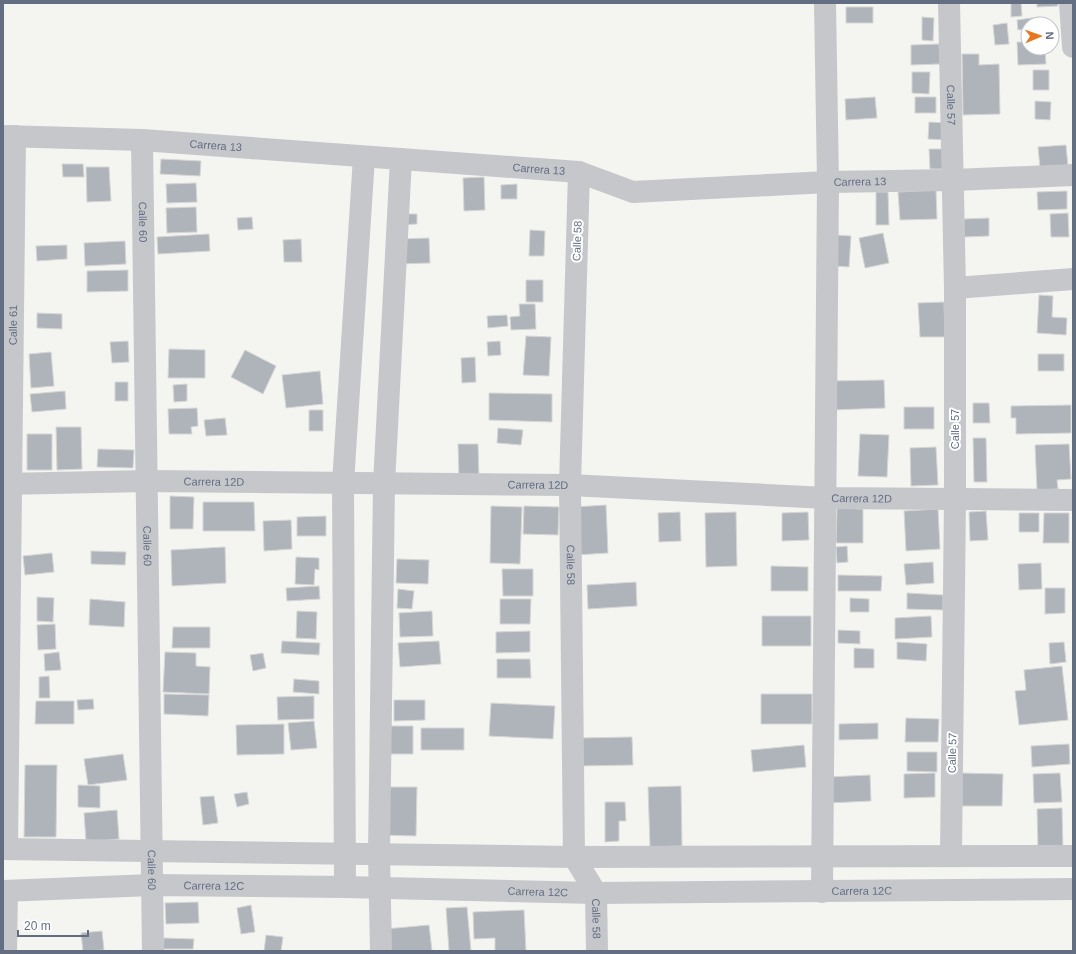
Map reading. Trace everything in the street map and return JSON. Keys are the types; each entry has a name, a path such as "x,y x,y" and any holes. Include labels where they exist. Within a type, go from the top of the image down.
{"street":[{"path":"822,892 828,182 825,3"},
{"name":"Calle 57","path":"949,3 954,180 955,288 955,500 951,855"},
{"path":"1070,3 1073,47"},
{"name":"Carrera 13","path":"9,136 142,140 579,172 633,192 828,182 954,180 1073,175"},
{"name":"Calle 61","path":"5,849 9,136"},
{"name":"Calle 60","path":"142,140 153,951"},
{"path":"346,887 343,483 364,156"},
{"path":"380,951 379,854 384,484 401,159"},
{"name":"Calle 58","path":"579,172 570,485 574,857 596,893 597,951"},
{"path":"955,288 1073,279"},
{"name":"Carrera 12D","path":"7,484 147,481 570,485 826,498 1073,500"},
{"path":"5,849 574,857 951,855 1073,856"},
{"name":"Carrera 12C","path":"5,891 152,885 346,887 596,893 1073,889"},
{"path":"5,891 6,951"}],"building":[{"path":"1011,3 1021,3 1022,16 1011,17"},
{"path":"1037,3 1058,3 1058,6 1037,7"},
{"path":"846,7 873,7 873,23 846,23"},
{"path":"922,17 934,18 933,41 922,40"},
{"path":"1017,20 1020,20 1020,30 1018,30"},
{"path":"1007,23 1009,44 995,45 993,25"},
{"path":"1017,42 1020,42 1020,56 1046,56 1046,64 1018,65"},
{"path":"939,44 940,64 911,65 911,45"},
{"path":"962,54 979,54 979,65 999,64 1000,114 963,115"},
{"path":"1033,70 1049,70 1049,90 1033,90"},
{"path":"912,72 930,72 929,94 912,93"},
{"path":"875,97 877,118 846,120 845,99"},
{"path":"915,97 936,97 936,113 915,113"},
{"path":"1035,101 1051,102 1050,120 1035,119"},
{"path":"929,122 947,123 947,140 928,139"},
{"path":"1066,145 1068,166 1040,168 1038,147"},
{"path":"929,149 947,149 947,169 930,169"},
{"path":"161,159 201,161 200,176 160,174"},
{"path":"62,164 83,164 84,177 63,177"},
{"path":"86,167 109,167 111,201 87,202"},
{"path":"484,177 485,210 464,211 463,178"},
{"path":"196,183 197,202 167,203 166,184"},
{"path":"517,184 517,199 501,199 501,185"},
{"path":"936,190 937,219 900,220 898,192"},
{"path":"1067,191 1067,209 1038,210 1037,192"},
{"path":"876,192 888,192 889,225 876,225"},
{"path":"196,207 197,232 167,233 166,208"},
{"path":"1068,213 1069,237 1051,237 1050,214"},
{"path":"401,214 417,214 417,224 401,225"},
{"path":"252,217 253,229 238,230 237,218"},
{"path":"989,218 989,236 964,237 964,219"},
{"path":"530,230 545,231 544,256 529,256"},
{"path":"883,233 889,263 865,268 859,238"},
{"path":"209,234 210,251 158,254 157,237"},
{"path":"836,235 851,236 849,267 835,266"},
{"path":"429,238 430,263 399,264 399,239"},
{"path":"301,239 302,262 284,262 283,240"},
{"path":"125,241 126,264 85,266 84,243"},
{"path":"67,245 67,259 37,261 36,246"},
{"path":"128,270 128,291 87,292 87,271"},
{"path":"526,280 543,280 543,302 526,302"},
{"path":"1039,295 1053,296 1052,317 1067,318 1066,335 1037,333"},
{"path":"944,302 945,337 920,337 918,303"},
{"path":"519,304 535,304 536,329 511,330 510,317 520,316"},
{"path":"37,313 62,314 62,329 37,328"},
{"path":"507,315 508,326 488,328 487,316"},
{"path":"526,336 551,337 549,376 523,375"},
{"path":"128,341 129,362 112,363 110,342"},
{"path":"500,341 501,355 488,356 487,342"},
{"path":"169,349 205,350 205,378 168,378"},
{"path":"245,350 276,366 263,394 231,377"},
{"path":"51,352 54,386 31,388 29,354"},
{"path":"1038,354 1064,354 1064,371 1038,371"},
{"path":"475,357 476,382 462,383 461,358"},
{"path":"320,371 323,404 286,408 282,375"},
{"path":"884,380 885,408 832,410 831,381"},
{"path":"115,382 128,382 128,401 115,401"},
{"path":"187,384 187,401 174,402 173,385"},
{"path":"65,391 66,409 32,412 30,394"},
{"path":"489,393 552,394 552,422 489,420"},
{"path":"973,403 989,403 990,423 973,423"},
{"path":"1071,405 1071,433 1016,434 1016,418 1011,418 1011,406"},
{"path":"904,407 934,407 934,429 904,429"},
{"path":"197,408 198,426 191,427 192,434 169,434 168,409"},
{"path":"309,410 323,410 323,431 309,431"},
{"path":"225,418 227,435 206,436 204,420"},
{"path":"56,427 81,427 82,469 57,470"},
{"path":"498,428 523,430 521,445 497,443"},
{"path":"27,434 52,434 52,470 27,470"},
{"path":"860,434 889,435 887,477 858,476"},
{"path":"973,438 986,438 987,482 974,482"},
{"path":"458,444 478,444 479,479 459,479"},
{"path":"1069,444 1071,479 1057,480 1058,489 1037,490 1035,445"},
{"path":"936,447 938,485 911,486 910,448"},
{"path":"98,449 134,450 133,468 97,467"},
{"path":"170,496 194,497 193,529 170,529"},
{"path":"203,502 254,502 255,531 203,531"},
{"path":"606,505 608,553 576,555 574,507"},
{"path":"491,506 522,507 520,564 490,563"},
{"path":"524,506 559,507 558,535 523,534"},
{"path":"837,508 863,509 863,543 836,543"},
{"path":"938,509 940,549 906,551 904,511"},
{"path":"986,511 988,540 970,541 969,512"},
{"path":"680,512 681,541 659,542 658,513"},
{"path":"736,512 737,566 706,567 705,513"},
{"path":"808,512 809,540 782,541 782,513"},
{"path":"1019,513 1039,513 1039,532 1019,532"},
{"path":"1044,513 1069,513 1069,543 1043,543"},
{"path":"326,516 326,536 297,536 297,517"},
{"path":"291,520 292,549 264,551 263,521"},
{"path":"847,546 848,562 837,563 836,547"},
{"path":"225,547 226,583 172,586 171,550"},
{"path":"91,551 126,552 125,565 91,564"},
{"path":"52,553 54,572 25,575 23,556"},
{"path":"296,557 319,558 319,570 315,569 314,585 295,584"},
{"path":"397,559 429,560 428,584 396,583"},
{"path":"933,562 934,583 906,585 904,564"},
{"path":"1041,563 1042,589 1019,590 1018,564"},
{"path":"771,566 808,567 808,591 771,591"},
{"path":"502,569 533,569 533,596 503,596"},
{"path":"838,575 882,576 881,591 838,591"},
{"path":"636,582 637,606 588,609 587,585"},
{"path":"319,586 320,599 287,601 286,588"},
{"path":"1045,588 1065,588 1065,613 1045,614"},
{"path":"398,589 414,591 412,609 397,608"},
{"path":"907,593 943,595 943,610 907,609"},
{"path":"37,597 54,598 53,622 37,621"},
{"path":"850,598 869,599 869,612 850,612"},
{"path":"90,599 125,602 124,627 89,625"},
{"path":"500,599 531,599 530,624 500,624"},
{"path":"297,611 317,612 316,639 296,638"},
{"path":"432,611 433,636 400,637 399,613"},
{"path":"762,616 811,616 811,646 762,646"},
{"path":"931,616 932,637 895,639 895,618"},
{"path":"55,624 56,649 38,650 37,625"},
{"path":"173,627 210,627 210,648 172,648"},
{"path":"838,630 860,631 860,644 838,643"},
{"path":"530,631 530,652 496,653 496,632"},
{"path":"282,641 320,643 319,655 281,653"},
{"path":"439,641 441,664 400,667 398,643"},
{"path":"897,642 927,644 926,661 897,659"},
{"path":"1064,642 1066,662 1050,664 1049,643"},
{"path":"854,648 874,649 874,668 854,668"},
{"path":"59,652 61,670 45,671 44,654"},
{"path":"165,652 196,653 196,666 210,667 209,694 163,692"},
{"path":"263,653 266,668 253,671 250,655"},
{"path":"497,659 530,659 531,678 497,678"},
{"path":"1062,666 1068,720 1019,725 1015,691 1026,690 1024,670"},
{"path":"49,676 50,698 39,698 39,677"},
{"path":"294,679 319,681 319,694 293,692"},
{"path":"164,694 209,695 208,716 164,714"},
{"path":"761,694 812,694 812,724 761,724"},
{"path":"314,696 314,719 278,720 277,697"},
{"path":"93,699 94,709 78,710 77,700"},
{"path":"394,700 425,700 425,720 394,721"},
{"path":"36,701 74,701 74,724 35,724"},
{"path":"491,703 555,706 553,739 489,736"},
{"path":"906,718 939,719 938,742 905,742"},
{"path":"314,721 317,748 291,750 288,723"},
{"path":"878,723 878,739 839,740 839,724"},
{"path":"284,724 284,754 237,755 236,725"},
{"path":"390,726 413,726 413,754 390,754"},
{"path":"421,728 464,728 464,750 421,750"},
{"path":"632,737 633,765 580,766 579,738"},
{"path":"1069,744 1070,764 1032,767 1031,746"},
{"path":"804,745 806,767 753,772 751,750"},
{"path":"907,752 937,752 937,772 907,771"},
{"path":"123,754 127,780 88,785 84,759"},
{"path":"25,765 57,765 56,837 24,837"},
{"path":"935,773 935,797 904,798 904,774"},
{"path":"962,773 1003,774 1002,806 962,806"},
{"path":"1060,773 1062,802 1034,803 1033,774"},
{"path":"870,775 871,801 829,803 828,777"},
{"path":"78,785 100,786 100,808 78,807"},
{"path":"681,786 682,846 650,847 648,787"},
{"path":"384,787 417,787 416,836 383,835"},
{"path":"247,792 249,804 237,807 234,794"},
{"path":"214,796 218,823 203,825 200,797"},
{"path":"605,802 625,802 626,821 619,821 619,841 605,842"},
{"path":"1062,808 1063,849 1038,850 1037,809"},
{"path":"117,810 119,839 86,842 84,813"},
{"path":"198,902 199,923 166,924 165,903"},
{"path":"251,905 255,932 241,934 237,908"},
{"path":"467,907 471,951 449,951 446,908"},
{"path":"524,910 526,951 495,951 495,938 474,939 473,912"},
{"path":"429,925 432,951 387,951 385,929"},
{"path":"102,931 104,950 83,951 81,933"},
{"path":"266,935 283,937 281,951 264,951"},
{"path":"164,938 194,939 193,949 163,949"}]}
